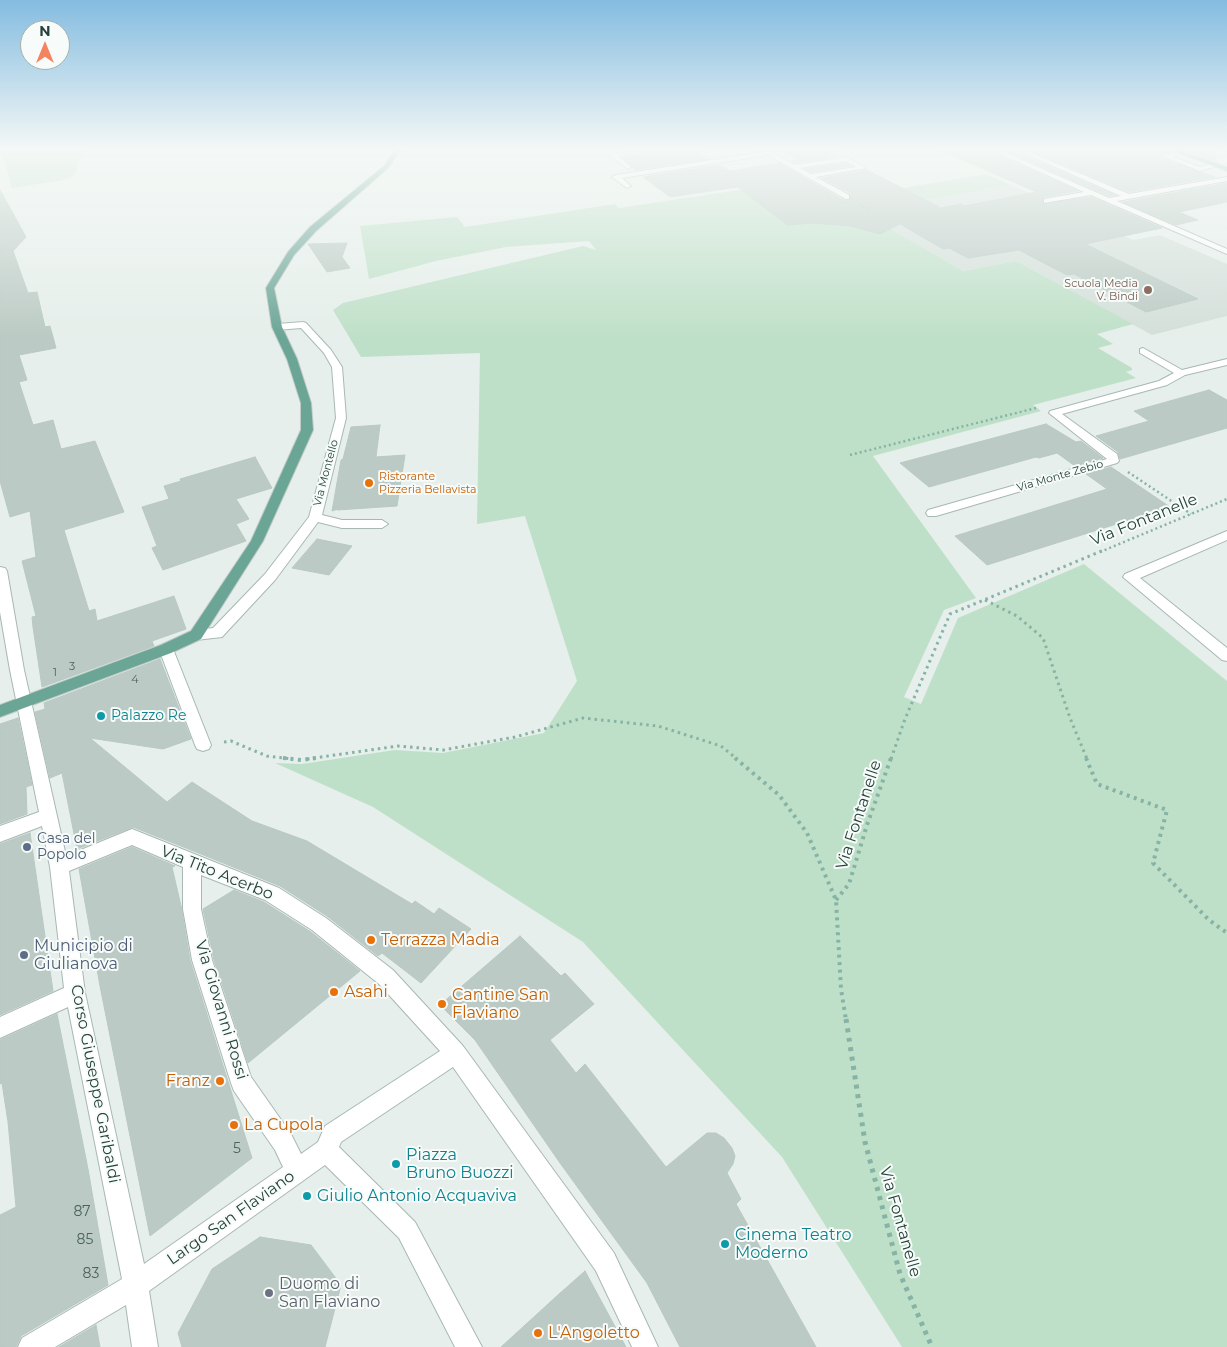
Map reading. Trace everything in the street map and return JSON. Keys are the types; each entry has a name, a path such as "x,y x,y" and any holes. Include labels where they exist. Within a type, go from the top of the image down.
{"main road":[{"path":"196,635 257,541 307,430 306,403 292,359 277,327 270,288 291,254 313,229 332,213"},
{"name":"Via Montello","path":"0,711 166,649 196,635"}],"street":[{"path":"1137,213 1227,252"},
{"name":"Via Montello","path":"196,635 217,633 270,577 315,517 341,418 337,367 328,352 303,325 277,327"},
{"path":"1143,352 1181,373"},
{"name":"Via Monte Zebio","path":"932,513 1110,462 1113,456 1054,413 1163,383 1181,373 1227,362"},
{"path":"315,517 342,524 382,524"},
{"path":"1226,654 1130,577 1227,536"},
{"name":"Corso Giuseppe Garibaldi","path":"0,572 24,702 59,867 76,993 136,1285 144,1347"},
{"path":"166,649 203,745"},
{"path":"0,834 48,816"},
{"name":"Via Tito Acerbo","path":"59,867 132,837 272,894 319,924 386,977 456,1053"},
{"name":"Via Giovanni Rossi","path":"192,863 192,909 202,960 242,1084 283,1142 297,1172"},
{"path":"0,1028 76,993"},
{"path":"469,1347 407,1230 326,1150 333,1134 456,1053 605,1262 645,1347"},
{"name":"Largo San Flaviano","path":"31,1347 136,1285 326,1150"}],"path":[{"path":"850,455 1036,408"},
{"path":"1110,462 1191,514"},
{"name":"Via Fontanelle","path":"932,1347 900,1274 865,1142 841,989 836,900 849,884 867,825 904,719 950,614 1227,499"},
{"path":"984,600 1017,616 1043,638 1070,718 1097,784 1167,810 1153,863 1209,920 1227,933"},
{"path":"203,745 231,741 267,756 301,760 398,746 444,750 515,736 583,718 658,726 721,746 779,795 807,833 836,900"}],"shaded area":[{"path":"862,213 1073,213 1133,240 1160,235 1227,264 1227,316 1152,335 1016,261 963,271"}],"green space":[{"path":"557,213 862,213 963,271 1016,261 1133,324 1097,334 1113,344 1098,348 1132,368 1132,370 1126,372 1136,378 1033,405 1041,411 873,456 976,598 944,610 904,697 921,704 958,618 1084,564 1227,681 1227,1347 902,1347 782,1157 583,942 373,807 275,763 302,764 395,750 443,753 544,733 577,681 525,516 477,524 480,353 361,357 333,310 343,303 583,246 596,250 589,241 506,247 436,261 369,279 360,226 457,217 465,227"}],"building":[{"path":"0,213 13,213 26,237 13,251 28,293 37,292 45,327 50,326 56,348 19,355 27,380 19,382 33,425 53,420 61,449 95,441 124,512 64,530 89,611 95,609 97,621 174,596 186,629 152,641 154,646 42,687 32,617 36,616 22,561 36,557 30,511 10,517 0,481"},
{"path":"771,213 1127,213 1162,228 1085,244 1198,299 1146,312 1074,274 1067,275 1019,250 968,258 949,248 943,249 900,224 880,234 851,226 813,223 787,225"},
{"path":"1148,213 1181,213 1198,220 1176,225"},
{"path":"347,243 342,257 350,268 327,272 308,244"},
{"path":"1209,390 1227,400 1227,428 1120,459 1118,452 1096,436 1149,421 1134,411"},
{"path":"1046,424 1076,442 1081,441 1103,458 1075,466 1057,453 1039,458 1036,457 929,487 900,463"},
{"name":"Ristorante Pizzeria Bellavista","path":"380,425 376,457 405,455 397,506 338,509 332,511 341,460 343,459 351,427"},
{"path":"255,457 272,488 236,499 249,519 236,524 246,541 163,570 152,548 157,546 142,507 169,499 164,486 181,481 180,479"},
{"path":"1111,467 1170,507 987,565 955,536 1107,489 1086,474"},
{"path":"317,539 352,546 329,575 292,568"},
{"path":"160,659 191,739 163,749 90,738 167,802 192,782 252,821 307,841 412,904 415,901 434,914 439,908 471,929 421,983 382,953 378,956 327,916 280,886 133,827 77,849 62,773 50,778 35,712 45,709 44,703"},
{"path":"18,718 32,785 26,787 27,814 0,824 0,724"},
{"name":"Municipio di Giulianova","path":"30,833 53,991 0,1015 0,844"},
{"path":"132,847 175,866 172,867 190,960 252,1158 150,1236 100,986 79,869"},
{"path":"234,890 264,902 311,932 360,971 248,1063 214,960 203,909"},
{"path":"520,936 561,976 565,973 594,1004 550,1040 576,1073 585,1064 666,1167 707,1133 716,1133 724,1138 732,1148 735,1156 733,1164 727,1173 741,1199 736,1204 816,1347 680,1347 647,1283 560,1163 475,1040 440,1005"},
{"path":"57,1014 88,1169 108,1285 21,1336 16,1347 0,1347 0,1215 16,1207 8,1122 2,1083 0,1084 0,1040"},
{"name":"Duomo di San Flaviano","path":"260,1237 311,1245 341,1285 325,1347 182,1347 178,1333 212,1269"},
{"path":"585,1271 626,1347 501,1347 559,1294"},
{"path":"96,1325 100,1347 59,1347"}],"place":[{"name":"Scuola Media V. Bindi","path":"1148,290"},
{"name":"Ristorante Pizzeria Bellavista","path":"369,483"},
{"name":"Palazzo Re","path":"101,716"},
{"name":"Casa del Popolo","path":"27,847"},
{"name":"Terrazza Madia","path":"371,940"},
{"name":"Municipio di Giulianova","path":"24,955"},
{"name":"Asahi","path":"334,992"},
{"name":"Cantine San Flaviano","path":"442,1004"},
{"name":"Franz","path":"220,1081"},
{"name":"La Cupola","path":"234,1125"},
{"name":"Piazza Bruno Buozzi","path":"396,1164"},
{"name":"Giulio Antonio Acquaviva","path":"307,1196"},
{"name":"Cinema Teatro Moderno","path":"725,1244"},
{"name":"Duomo di San Flaviano","path":"269,1293"},
{"name":"L'Angoletto","path":"538,1333"}]}
